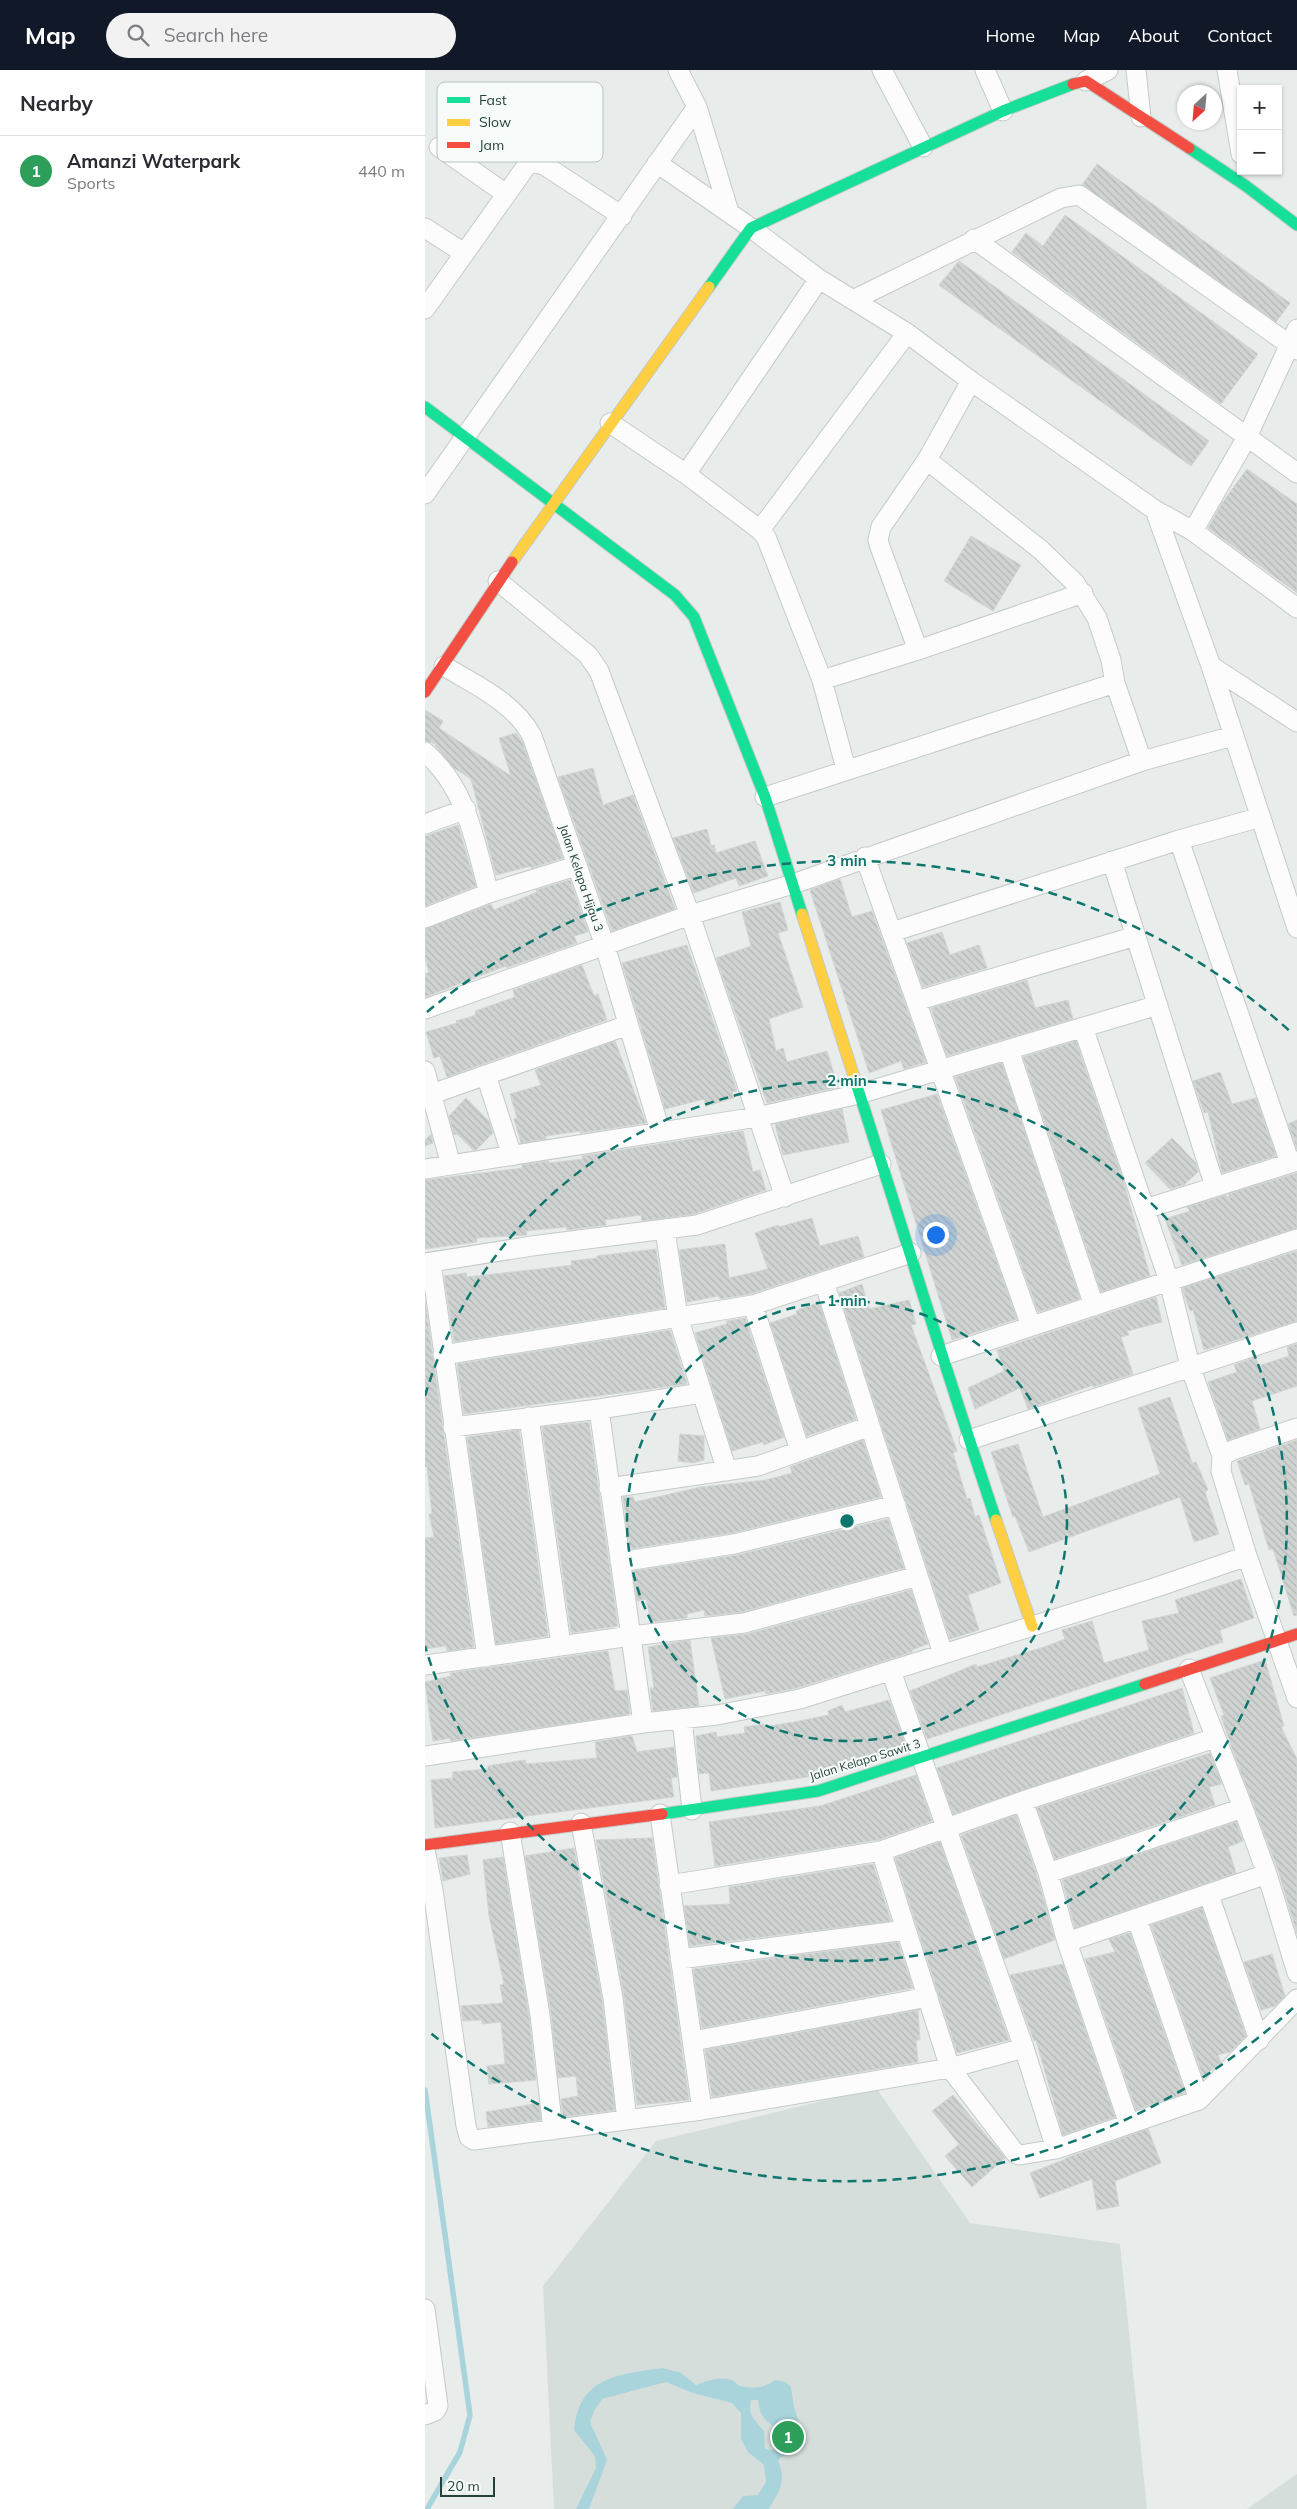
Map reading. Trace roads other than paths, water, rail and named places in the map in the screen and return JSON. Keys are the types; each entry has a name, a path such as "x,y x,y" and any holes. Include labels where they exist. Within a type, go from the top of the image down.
{"street":[{"path":"678,70 697,107 729,212"},
{"path":"882,70 923,147"},
{"path":"985,70 1003,111"},
{"path":"425,692 444,666 498,581 751,228 1003,111 1059,88 1086,81 1108,70"},
{"path":"1136,70 1141,117"},
{"path":"1227,70 1237,130"},
{"path":"1086,81 1141,117 1245,179 1297,225"},
{"path":"425,494 697,107"},
{"path":"460,162 506,194"},
{"path":"425,309 506,194 531,162 545,165 622,216"},
{"path":"657,163 729,212 819,279 907,333 971,381 1155,510 1193,532 1297,608"},
{"path":"853,300 1061,198 1079,195 1295,341 1247,437 1193,532"},
{"path":"425,228 464,253"},
{"path":"974,239 1297,473"},
{"path":"686,474 819,279"},
{"path":"760,530 907,333"},
{"path":"918,650 878,540 881,527 886,518 927,460 971,381"},
{"path":"425,407 466,436 686,605 701,632 765,797 911,1253 941,1356 1033,1626"},
{"path":"610,423 686,474 760,530 766,537 822,680 847,769"},
{"path":"927,460 1061,567 1083,593 1097,618 1111,660 1115,683 1141,761"},
{"path":"1155,510 1211,666 1297,928"},
{"path":"498,581 594,662 609,694 690,915 785,1198"},
{"path":"822,680 918,650 1083,593"},
{"name":"Jalan Kelapa Hijau 3","path":"444,666 500,700 525,723 532,736 605,946 661,1131"},
{"path":"1211,666 1297,722"},
{"path":"765,797 1115,683"},
{"path":"425,1009 690,915 793,884 1141,761 1233,736"},
{"path":"425,752 445,772 466,809 489,893"},
{"path":"425,824 466,809"},
{"path":"892,932 1179,840 1261,817"},
{"path":"1145,1209 1293,1162 1179,840"},
{"path":"865,857 1031,1326"},
{"path":"1112,861 1215,1186"},
{"path":"425,918 489,893 576,866"},
{"path":"916,1002 1136,936"},
{"path":"425,1168 757,1117 859,1094 1158,1005"},
{"path":"432,1094 629,1025"},
{"path":"1083,1027 1169,1281 1190,1366 1222,1456 1221,1471 1247,1556 1297,1698"},
{"path":"1009,1050 1094,1306"},
{"path":"425,1071 451,1165"},
{"path":"486,1075 512,1156"},
{"path":"487,1657 428,1263 532,1246 697,1225 785,1198 881,1164"},
{"path":"665,1230 678,1317 727,1471"},
{"path":"941,1356 1297,1239"},
{"path":"443,1355 753,1305 911,1253"},
{"path":"824,1282 943,1654"},
{"path":"753,1305 800,1451"},
{"path":"969,1440 1297,1332"},
{"path":"453,1427 599,1409 702,1393"},
{"path":"599,1409 643,1723"},
{"path":"529,1417 561,1645"},
{"path":"609,1488 758,1466 870,1426"},
{"path":"1222,1456 1233,1450 1297,1428"},
{"path":"620,1562 735,1544 896,1505"},
{"path":"425,1756 643,1723 717,1715 800,1699 1247,1556"},
{"path":"425,1666 561,1645 744,1623 919,1576"},
{"name":"Jalan Kelapa Sawit 3","path":"425,1845 510,1832 692,1810 818,1791 1297,1634"},
{"path":"1189,1669 1267,1874 1297,1973"},
{"path":"891,1671 948,1828 1024,2048 1056,2149"},
{"path":"682,1718 692,1810"},
{"path":"669,1886 881,1851 1023,1801 1215,1738"},
{"path":"1023,1801 1048,1873 1067,1942 1129,2124"},
{"path":"1048,1873 1243,1808"},
{"path":"660,1814 702,2110"},
{"path":"581,1823 613,1998 627,2120"},
{"path":"510,1832 541,2015 553,2130"},
{"path":"425,1850 469,2137 474,2140 702,2110 950,2068 1024,2048"},
{"path":"881,1851 950,2068 1016,2154 1024,2156 1056,2149 1199,2100 1297,2000"},
{"path":"1067,1942 1267,1874"},
{"path":"1209,1895 1259,2040"},
{"path":"1137,1919 1199,2100"},
{"path":"680,1959 906,1930"},
{"path":"693,2041 928,1997"},
{"path":"425,2309 438,2406 435,2411 425,2414"}],"water":[{"path":"662,2368 681,2373 696,2385 713,2380 727,2379 745,2387 754,2388 775,2380 786,2382 791,2387 794,2407 805,2442 804,2448 781,2457 778,2461 781,2468 782,2481 769,2509 733,2509 743,2496 758,2495 766,2482 764,2465 748,2452 741,2439 741,2413 732,2403 693,2393 666,2382 602,2399 594,2411 590,2422 607,2460 589,2509 576,2509 596,2468 595,2456 574,2430 578,2412 584,2399 593,2388 603,2381 616,2376","holes":["751,2400 758,2400 763,2417 777,2428 773,2436 774,2440 779,2442 774,2450 765,2449 764,2431 751,2414"]}],"waterway":[{"path":"425,2090 470,2415 460,2452 427,2509"}],"place":[{"name":"Amanzi Waterpark","path":"788,2437"}]}
